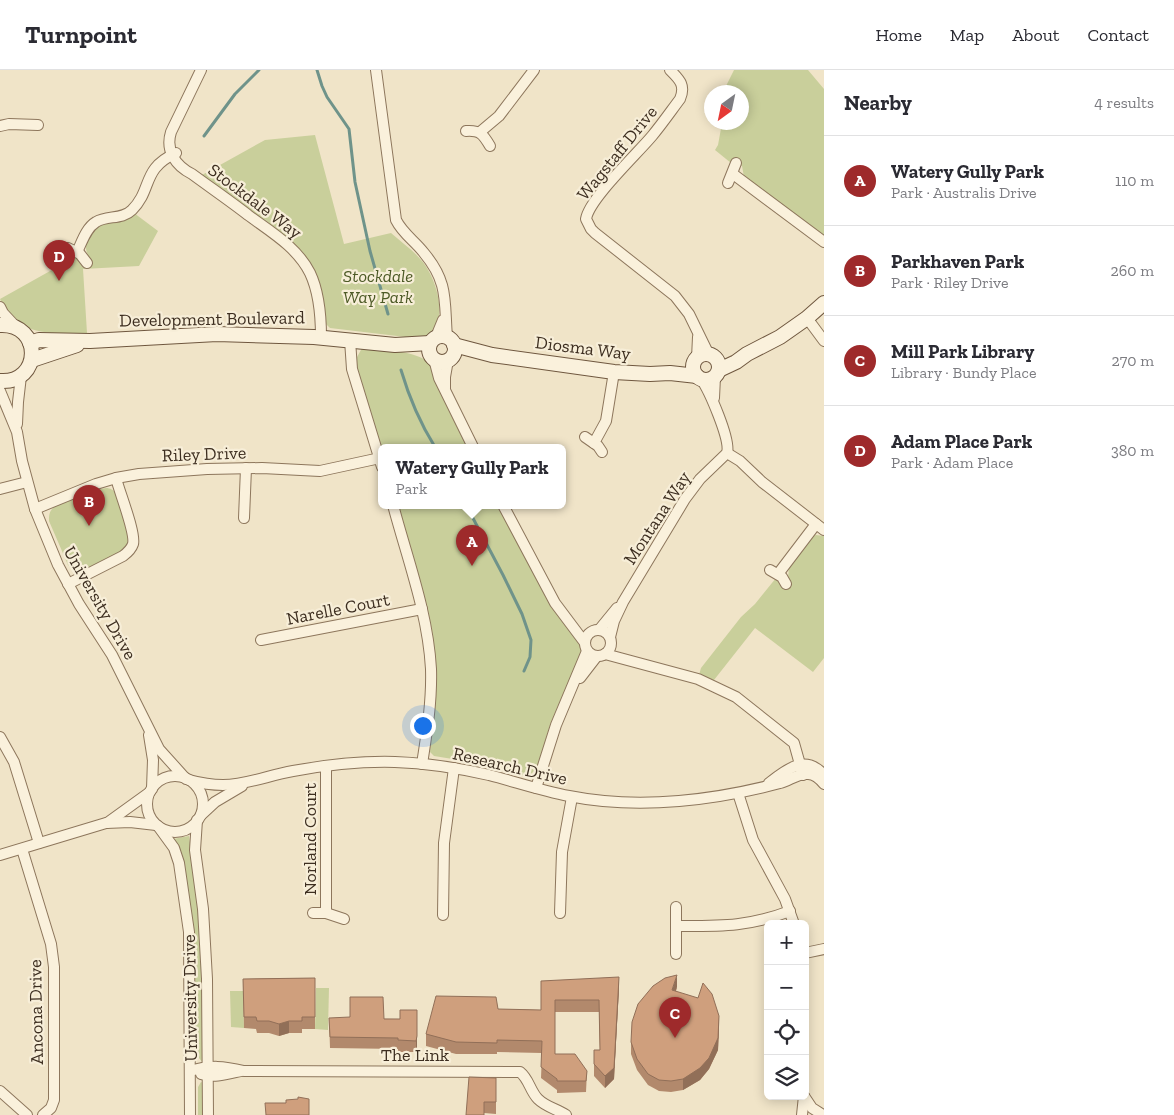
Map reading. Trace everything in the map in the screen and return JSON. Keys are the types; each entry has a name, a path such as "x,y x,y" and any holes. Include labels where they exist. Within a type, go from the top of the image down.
{"street":[{"path":"87,263 84,256 72,250 96,222 125,215 134,208 154,169 162,161 174,154 170,138 201,70"},
{"path":"376,70 396,220 400,229 430,260 438,274 445,296 439,378 472,444"},
{"path":"480,132 499,116 534,70"},
{"name":"Wagstaff Drive","path":"670,70 683,86 683,93 680,99 652,137 614,177 588,212 586,219 590,229 676,296 689,314 698,336 706,367"},
{"path":"0,126 9,124 38,124"},
{"path":"466,131 474,130 480,132 486,137 490,146"},
{"name":"Stockdale Way","path":"174,154 177,164 278,236 296,252 314,282 319,310 318,337"},
{"path":"736,162 731,178 824,242"},
{"path":"786,584 782,577 774,572 820,527 762,482 740,461 727,453 728,443 714,402 706,367 736,362 747,354 780,337 824,303"},
{"path":"0,308 18,329 25,334 30,343 32,360 28,369 21,376 12,380 0,381"},
{"path":"807,318 824,341"},
{"path":"0,325 18,329"},
{"name":"Development Boulevard","path":"30,343 39,340 90,341 209,334 318,337 442,349"},
{"path":"350,340 352,368 378,453"},
{"name":"Development Boulevard","path":"32,360 90,341"},
{"name":"Diosma Way","path":"442,349 614,372 670,373 706,367"},
{"path":"602,452 589,440 606,421 614,372"},
{"name":"University Drive","path":"17,432 21,376"},
{"name":"University Drive","path":"0,391 17,432 27,482 50,549 68,584 112,655 148,729 164,755 187,780"},
{"name":"Montana Way","path":"610,640 614,621 623,602 689,492 727,453"},
{"name":"Riley Drive","path":"35,509 78,490 116,478 177,470 246,468 320,471 378,463"},
{"path":"244,518 246,468"},
{"path":"68,584 123,556 133,545 133,535 116,478"},
{"path":"0,490 27,482"},
{"path":"393,509 422,609 428,639 431,676 430,709 422,764"},
{"path":"505,509 555,603 592,654 633,660 707,682 736,697 791,739 796,747 803,775 814,776 824,784"},
{"name":"Montana Way","path":"595,630 623,602"},
{"name":"Narelle Court","path":"261,640 422,609"},
{"path":"568,622 583,629 605,632 610,640 633,660"},
{"path":"536,788 553,733 573,687 586,647 587,636 595,630"},
{"path":"573,687 601,655 610,649 610,640"},
{"name":"University Drive","path":"148,729 153,760 151,790"},
{"path":"0,737 14,762 39,843"},
{"name":"Research Drive","path":"187,780 222,785 247,783 292,771 326,766 376,762 422,764 454,768 572,797 618,802 669,802 738,793 778,784 803,775"},
{"path":"801,764 814,766 824,775"},
{"name":"Research Drive","path":"766,786 801,764"},
{"name":"Norland Court","path":"326,766 326,913"},
{"path":"443,915 444,843 454,768"},
{"path":"0,856 106,823 130,822 157,826 170,832 188,829 199,818 202,810 201,796 199,790 187,780 175,776 164,778 151,790 106,823"},
{"name":"Research Drive","path":"199,818 222,797 247,783"},
{"path":"151,790 147,799 148,813 157,826"},
{"path":"738,793 755,845 790,911 793,920"},
{"path":"560,913 562,852 572,797"},
{"name":"University Drive","path":"199,818 195,850 206,937 208,1115"},
{"name":"University Drive","path":"157,826 168,838 176,856 182,875 185,901 190,969 190,1115"},
{"name":"Ancona Drive","path":"22,849 51,944 54,967 54,1100 51,1108 43,1115"},
{"path":"676,907 676,954"},
{"path":"676,926 736,926 760,921 790,911"},
{"name":"Norland Court","path":"313,913 326,913 344,920"},
{"path":"809,952 824,950"},
{"name":"The Link","path":"207,1071 224,1066 244,1070 520,1072 525,1076 536,1098 566,1115"},
{"path":"190,1071 207,1071"},
{"path":"0,1091 27,1115"},
{"path":"802,1115 804,1100"},
{"path":"807,1100 812,1108 823,1115"}],"green space":[{"path":"734,70 808,70 824,89 824,237 744,177 742,166 732,159 731,163 715,150 718,145 721,130 749,130 749,85 726,85"},
{"name":"Stockdale Way Park","path":"315,135 344,244 391,233 415,253 428,270 434,281 437,294 439,318 435,328 427,335 414,338 330,328 325,323 311,266 238,202 202,175 265,140"},
{"path":"134,213 158,231 139,266 83,269 87,333 49,333 37,331 26,327 7,311 0,299 59,266 69,253 92,263 86,248 90,234 103,224"},
{"path":"362,348 408,353 425,359 431,364 445,402 466,444 380,444 356,365 356,359"},
{"path":"106,488 113,490 118,498 129,542 121,553 83,571 76,571 68,565 49,521 50,513 56,506 70,499"},
{"path":"399,509 500,509 553,609 581,646 578,667 561,699 539,762 531,774 522,775 465,761 434,756 430,752 436,693 432,630"},
{"path":"816,535 824,536 824,658 813,672 755,628 714,680 699,675 701,668 741,617 755,604 776,578 781,584 788,578 789,567 811,537"},
{"path":"189,836 202,926 203,1063 199,1058 193,1041 193,985 173,839"},
{"path":"316,988 329,988 328,1030 315,1029"},
{"path":"230,991 243,991 244,1028 231,1027"},
{"path":"201,1082 203,1083 202,1115 198,1115 198,1087"}],"building":[{"path":"677,975 672,990 698,998 703,983 712,994 719,1016 718,1038 709,1058 700,1068 683,1079 659,1080 648,1074 637,1059 631,1042 632,1022 638,1004 653,986 665,978"},
{"path":"619,977 614,1068 605,1076 594,1064 594,1050 600,1050 599,1000 555,1000 555,1054 575,1054 587,1071 586,1081 557,1081 557,1079 541,1067 542,1041 497,1040 497,1043 456,1042 426,1034 436,996 496,997 498,1009 541,1010 541,981"},
{"path":"315,978 315,1017 302,1017 302,1021 289,1021 279,1024 269,1021 257,1021 256,1017 244,1017 243,979"},
{"path":"350,997 383,997 384,1019 400,1019 400,1010 417,1010 416,1041 398,1040 398,1038 330,1037 329,1018 350,1017"},
{"path":"469,1077 496,1078 496,1102 484,1102 484,1115 466,1115"},
{"path":"298,1097 309,1099 309,1115 266,1115 265,1103 286,1103 286,1100 298,1099"}],"waterway":[{"path":"204,136 235,94 259,70"},
{"path":"317,70 327,97 349,129 355,182 370,251 388,314"},
{"path":"401,370 415,410 433,444"},
{"path":"468,509 522,614 531,640 530,657 524,671"}],"place":[{"name":"Adam Place Park","path":"59,281"},
{"name":"Parkhaven Park","path":"89,526"},
{"name":"Watery Gully Park","path":"472,566"},
{"name":"Mill Park Library","path":"675,1038"}]}
